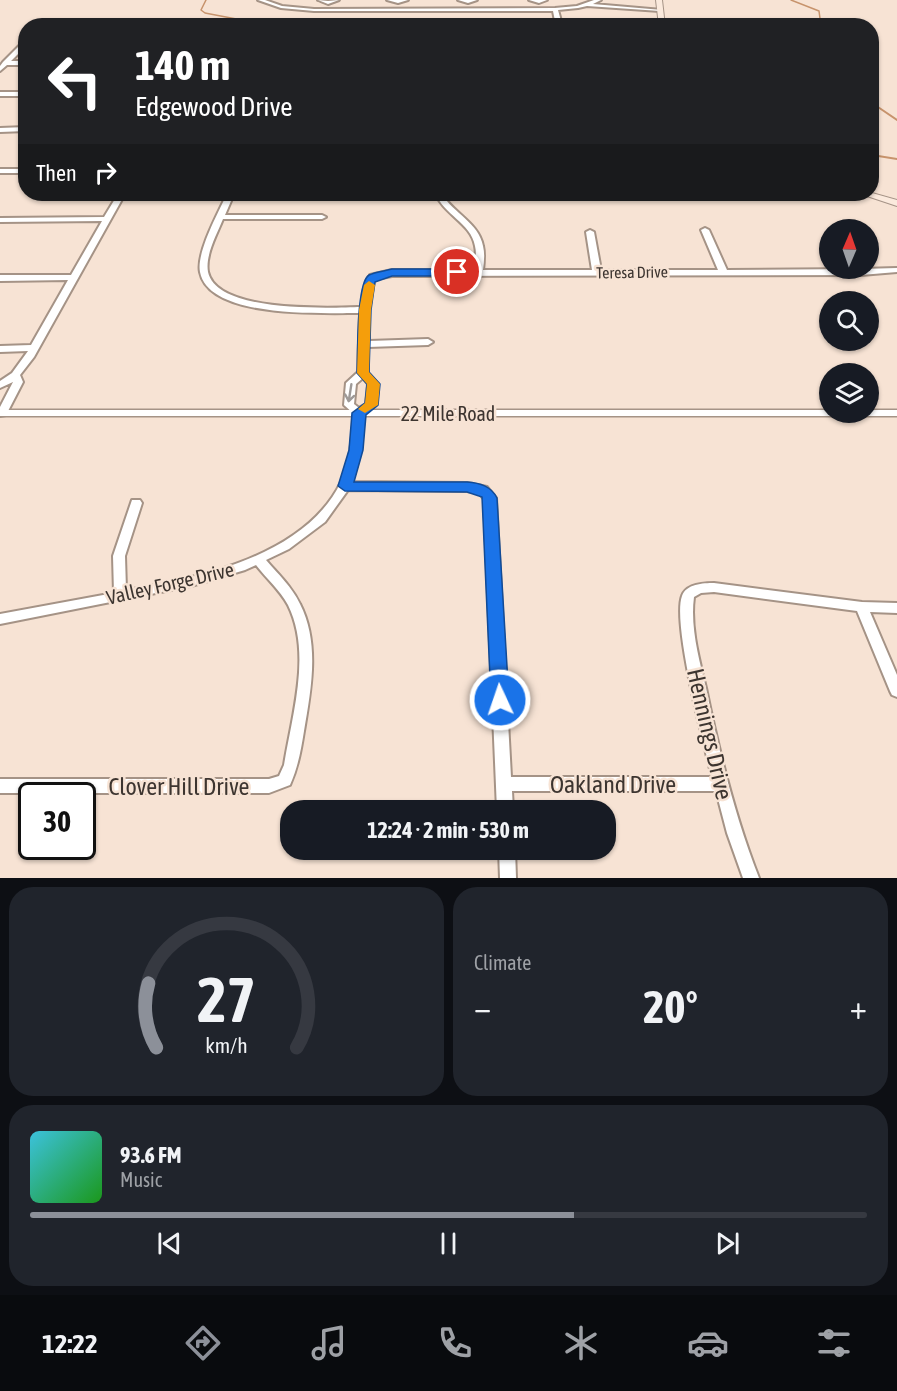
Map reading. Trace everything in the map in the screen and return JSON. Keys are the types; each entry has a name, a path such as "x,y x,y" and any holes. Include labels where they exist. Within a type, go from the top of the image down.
{"main road":[{"path":"879,198 897,203"}],"street":[{"path":"260,0 273,6 292,9 325,10 542,10 594,3 660,6"},
{"path":"320,0 328,3 337,0"},
{"path":"389,0 398,2 406,0"},
{"path":"460,0 468,2 475,0"},
{"path":"531,0 542,1 542,10"},
{"path":"398,2 398,10"},
{"path":"468,2 470,10"},
{"path":"325,10 328,3"},
{"path":"555,9 557,18"},
{"path":"0,69 18,50"},
{"path":"5,63 18,63"},
{"path":"0,94 18,94"},
{"path":"0,130 18,129"},
{"path":"0,171 18,171"},
{"path":"0,385 15,375 34,348 117,201"},
{"path":"228,201 205,259 204,273 210,284 238,301 269,308 365,310"},
{"path":"444,201 450,211 472,229 477,237 480,247 479,272"},
{"path":"222,217 322,217"},
{"path":"0,220 107,219"},
{"path":"705,230 723,271"},
{"path":"590,232 597,272"},
{"name":"Teresa Drive","path":"370,281 373,277 392,273 897,270"},
{"path":"0,278 75,277"},
{"name":"Valley Forge Drive","path":"359,413 371,405 373,391 373,384 363,373 365,310 370,281"},
{"path":"364,344 428,342"},
{"path":"0,348 34,348"},
{"name":"Valley Forge Drive","path":"359,413 349,405 351,383 363,373"},
{"path":"1,413 18,382 15,375"},
{"name":"22 Mile Road","path":"1,413 897,413"},
{"name":"Valley Forge Drive","path":"0,619 195,581 259,560 300,536 316,523 345,486 356,450 359,413"},
{"path":"345,486 467,487 483,490 490,498 505,800"},
{"path":"120,595 119,556 136,503"},
{"name":"Clover Hill Drive","path":"0,786 268,786 285,780 291,765 305,665 305,638 301,618 293,601 259,560"},
{"name":"Hennings Drive","path":"751,878 732,824 688,640 686,601 694,590 704,587 862,607"},
{"path":"897,608 862,607 897,691"},
{"name":"Oakland Drive","path":"504,784 722,784"},
{"path":"507,860 508,878"}],"waterway":[{"path":"206,0 201,10 205,13 231,18"},
{"path":"791,0 819,11 820,18"},
{"path":"879,108 897,120"},
{"path":"879,156 897,159"}],"slow traffic":[{"path":"365,409 371,405 373,384 363,373 365,310 369,285"}],"route":[{"path":"457,272 392,273 373,277 370,281 365,310 363,373 373,384 371,405 359,413 356,450 345,486 467,487 483,490 488,494 500,700"}]}
